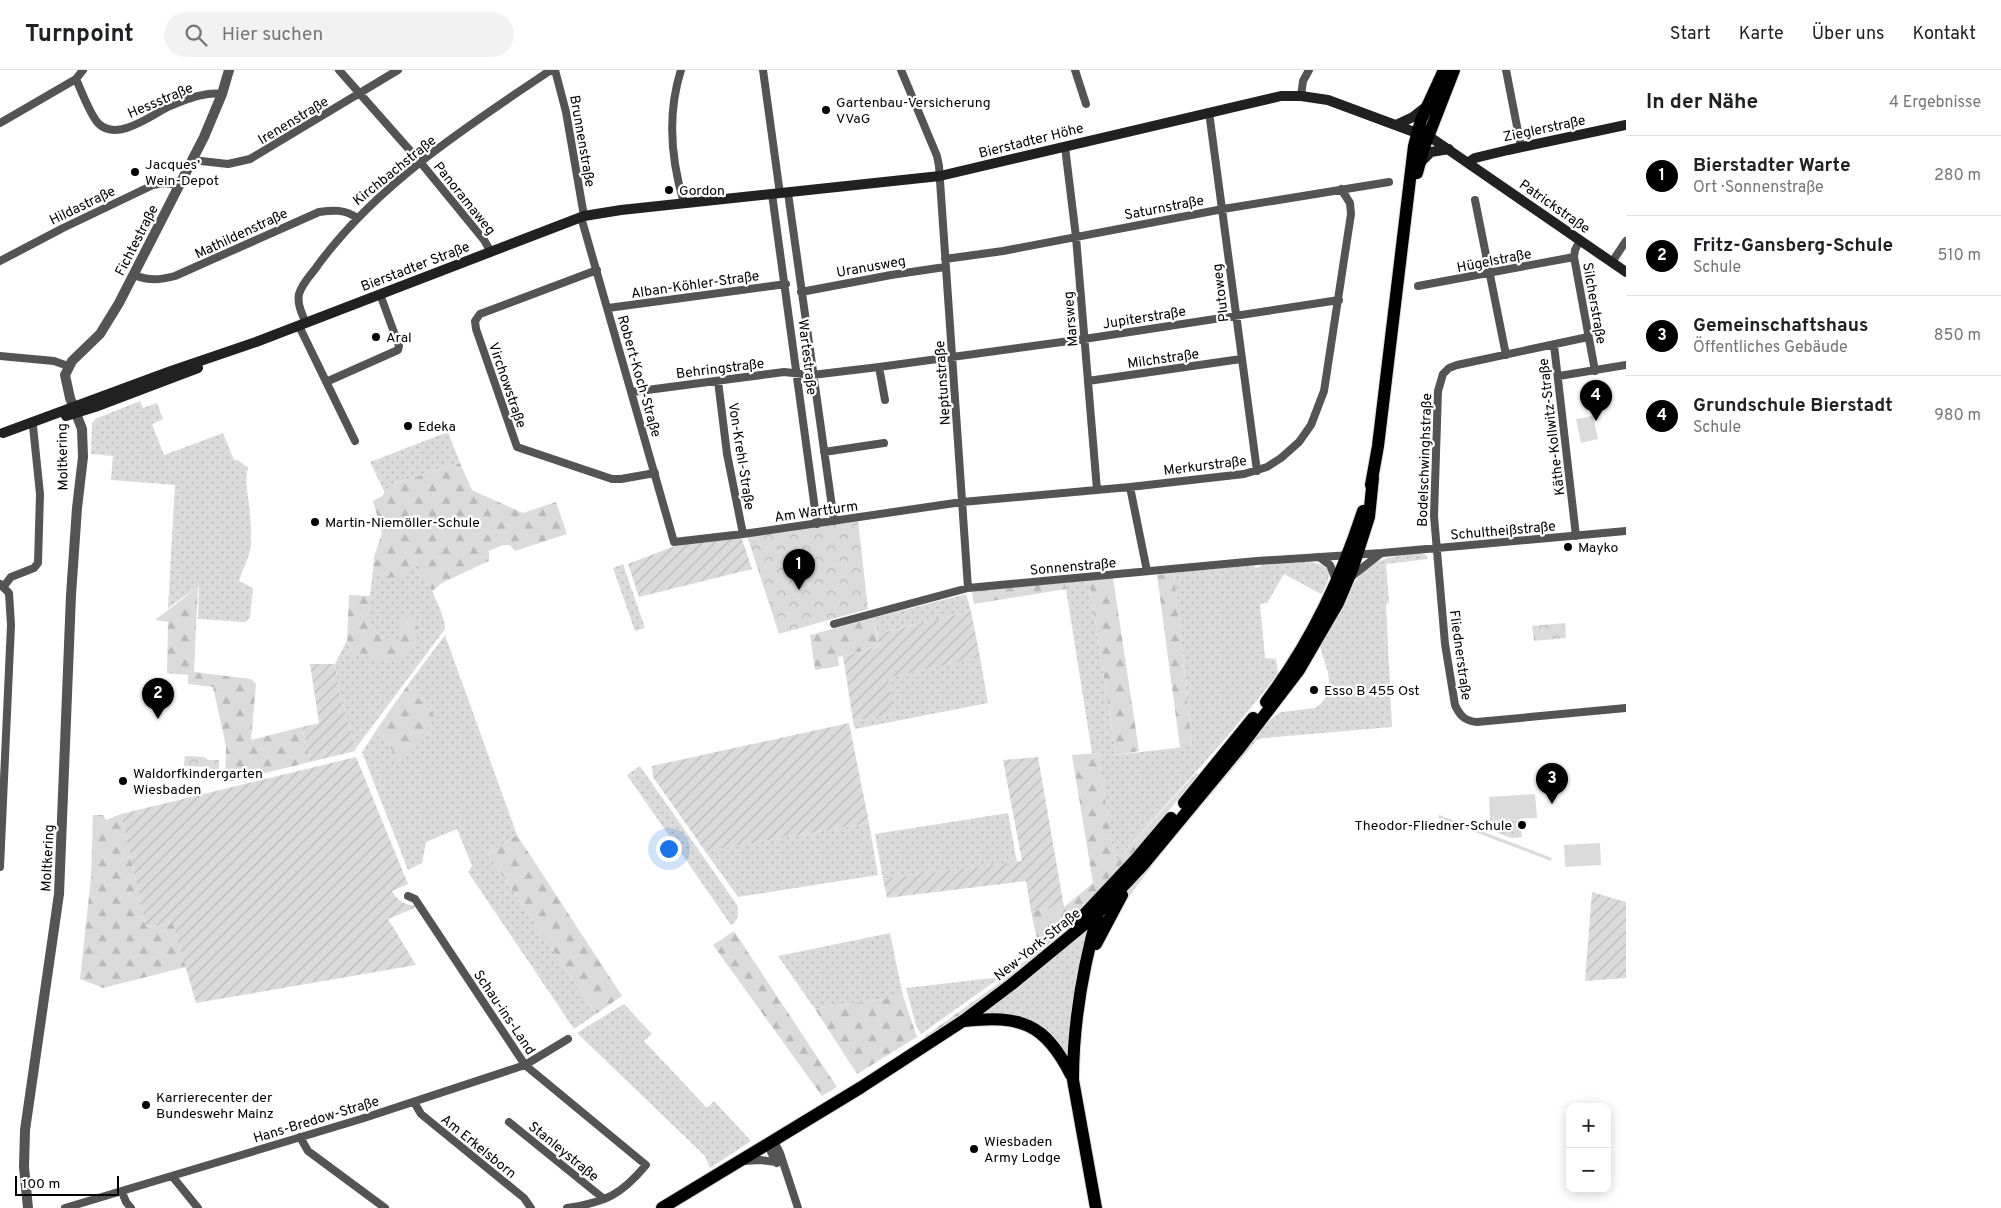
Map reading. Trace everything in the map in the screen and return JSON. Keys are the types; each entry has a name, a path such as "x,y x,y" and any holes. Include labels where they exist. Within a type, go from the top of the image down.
{"main road":[{"path":"1407,209 1419,163 1428,106 1444,70"},
{"path":"1030,970 1108,890 1176,812 1268,699 1310,635 1342,580 1352,555 1373,478 1412,161 1454,70"},
{"name":"Bierstadter Höhe","path":"583,217 605,212 940,176 1273,97 1301,96 1328,100 1423,135 1469,162"},
{"path":"1396,125 1413,117 1428,106"},
{"name":"Zieglerstraße","path":"1469,162 1475,158 1521,147 1626,125"},
{"path":"1419,163 1431,152 1449,149"},
{"name":"Patrickstraße","path":"1469,162 1626,272"},
{"name":"Bierstadter Straße","path":"2,433 32,426 583,217"},
{"name":"Bierstadter Straße","path":"2,433 74,410"},
{"name":"New-York-Straße","path":"662,1208 860,1088 963,1021 1030,970 1098,913 1142,865 1265,716 1299,670 1338,603 1342,580"},
{"path":"1086,969 1113,909 1142,865"},
{"path":"1096,1208 1073,1080 1074,1032 1078,1000 1098,913 1108,890"},
{"path":"963,1021 1004,1019 1020,1022 1036,1029 1060,1053 1073,1080"}],"street":[{"path":"0,123 76,79 83,70"},
{"name":"Fichtestraße","path":"68,366 106,325 134,275 207,132 229,70"},
{"name":"Panoramaweg","path":"339,70 359,95 421,163 492,252"},
{"name":"Irenenstraße","path":"192,160 228,164 250,159 398,70"},
{"name":"Kirchbachstraße","path":"355,441 326,382 302,324 299,303 301,288 328,251 357,218 421,163 492,110 553,70"},
{"name":"Brunnenstraße","path":"553,70 564,104 583,217"},
{"path":"681,70 674,100 672,129 675,167 684,203"},
{"path":"763,70 780,193"},
{"name":"Neptunstraße","path":"901,70 937,156 940,176 968,588"},
{"path":"1074,70 1086,104"},
{"path":"1301,96 1303,81 1309,70"},
{"path":"1506,70 1521,147"},
{"name":"Hessstraße","path":"76,79 95,119 100,125 110,129 131,127 170,107 211,94 222,94"},
{"name":"Plutoweg","path":"1209,112 1223,209 1235,315 1258,471"},
{"name":"Marsweg","path":"1065,146 1076,237 1097,490"},
{"name":"Hildastraße","path":"1,258 153,185 163,182 179,185"},
{"name":"Saturnstraße","path":"945,263 1223,209 1389,182"},
{"name":"Merkurstraße","path":"962,502 1130,487 1258,471 1281,458 1299,442 1311,425 1324,391 1339,300 1350,214 1350,203 1341,189"},
{"name":"Wartestraße","path":"780,193 786,284 817,524"},
{"name":"Wartestraße","path":"780,193 801,292 834,521"},
{"path":"1475,200 1506,355"},
{"name":"Mathildenstraße","path":"134,275 150,280 162,280 175,276 319,212 334,209 350,212 357,218"},
{"name":"Robert-Koch-Straße","path":"583,217 674,542"},
{"name":"Silcherstraße","path":"1580,240 1574,257 1595,371"},
{"path":"1612,262 1626,241"},
{"name":"Hügelstraße","path":"1418,286 1574,257"},
{"name":"Uranusweg","path":"801,292 945,263"},
{"name":"Virchowstraße","path":"597,270 480,314 475,321 476,329 517,448 612,479 655,473"},
{"name":"Alban-Köhler-Straße","path":"608,308 786,284"},
{"path":"326,382 398,350 399,346 380,294"},
{"name":"Jupiterstraße","path":"879,367 1084,339 1339,300"},
{"name":"Bodelschwinghstraße","path":"1436,548 1434,474 1440,381 1449,368 1588,338"},
{"name":"Käthe-Kollwitz-Straße","path":"1554,345 1576,536"},
{"path":"0,356 54,361 68,366 65,379 74,410"},
{"name":"Milchstraße","path":"1088,381 1242,359"},
{"path":"1559,376 1626,365"},
{"path":"879,367 885,400"},
{"name":"Behringstraße","path":"632,392 784,372 812,375 879,367"},
{"name":"Von-Krehl-Straße","path":"718,381 727,454 743,534"},
{"name":"Moltkering","path":"28,1208 24,1167 26,1112 47,987 61,877 71,595 77,508 74,410"},
{"path":"0,867 2,747 10,602 9,593 2,585 11,577 34,568 38,563 40,494 32,426"},
{"path":"824,452 884,443"},
{"path":"1130,487 1147,571"},
{"name":"Am Wartturm","path":"674,542 817,524 962,502"},
{"name":"Schultheißstraße","path":"1352,555 1626,531"},
{"name":"Fliednerstraße","path":"1436,548 1450,683 1455,705 1462,717 1466,720 1477,722 1626,708"},
{"path":"1319,557 1330,565 1342,580 1382,553"},
{"name":"Sonnenstraße","path":"834,624 968,588 1147,571 1352,555"},
{"name":"Schau-ins-Land","path":"408,896 415,899 525,1065 646,1165"},
{"name":"Hans-Bredow-Straße","path":"65,1208 414,1102 525,1065 568,1039"},
{"name":"Am Erkelsborn","path":"414,1102 421,1114 524,1198 531,1208"},
{"name":"Stanleystraße","path":"509,1122 604,1199"},
{"path":"300,1137 308,1151 384,1208"},
{"path":"773,1141 771,1152 776,1162 784,1171"},
{"path":"773,1141 780,1153 784,1171 798,1208"},
{"path":"738,1163 754,1160 776,1162"},
{"name":"Stanleystraße","path":"568,1208 587,1205 604,1199 627,1187 646,1165"},
{"path":"172,1176 198,1208"},
{"path":"122,1192 131,1208"}],"green space":[{"path":"140,401 143,408 157,403 163,419 152,424 164,455 223,433 234,460 238,460 248,468 247,485 251,545 239,581 253,588 250,618 245,622 198,619 199,586 168,608 175,485 111,480 113,456 91,454 92,424 95,419"},
{"path":"1593,416 1598,439 1581,443 1576,419"},
{"path":"448,432 460,463 390,485 385,493 370,462"},
{"path":"460,463 472,490 523,513 556,502 567,534 515,551 510,545 503,545 489,551 489,561 442,583 432,591 417,563 403,578 384,577 373,570 374,557 382,533 373,501 382,496 390,485"},
{"path":"858,520 868,609 779,634 747,536"},
{"path":"741,536 752,569 639,597 628,564 675,546"},
{"path":"1420,553 1426,555 1428,559 1386,564 1389,602 1386,605 1392,727 1257,740 1160,855 1125,902 1120,903 1136,879 1263,725 1281,712 1315,708 1322,703 1330,688 1328,672 1319,644 1357,579 1371,565 1382,560"},
{"path":"417,563 439,605 445,629 356,748 339,691 335,664 347,640 353,654 390,662 399,641 380,637 367,620 373,570 384,577"},
{"path":"1318,563 1327,569 1329,573 1328,578 1321,594 1284,574 1267,603 1260,604 1265,658 1276,659 1278,674 1226,738 1115,862 1098,753 1092,753 1065,583 1089,580 1116,755 1192,746 1174,573 1254,565 1256,568 1262,564"},
{"path":"623,564 645,628 635,631 613,568"},
{"path":"1174,573 1192,747 1180,747 1157,575"},
{"path":"1113,578 1139,751 1116,755 1089,580"},
{"path":"1065,583 1066,589 974,604 972,593 975,590"},
{"path":"198,587 194,672 251,679 256,684 251,740 302,727 310,762 225,783 226,746 213,687 188,684 188,675 167,673 168,622 155,620"},
{"path":"966,594 971,611 877,634 873,618"},
{"path":"349,595 370,596 367,620 380,637 399,640 398,619 409,616 420,630 412,651 390,662 353,654 347,640"},
{"path":"971,611 980,657 888,678 893,714 853,721 843,656 879,647 877,634"},
{"path":"873,618 879,647 838,657 839,666 815,670 810,635"},
{"path":"1565,623 1566,638 1534,641 1532,626"},
{"path":"445,635 517,835 488,854 596,1014 574,1029 468,872 472,866 457,829 426,842 422,863 408,870 362,752 377,729 400,762 435,716 407,686"},
{"path":"980,657 988,703 855,729 853,721 893,714 887,678"},
{"path":"310,664 335,664 339,691 356,748 355,751 310,762 302,727 319,723"},
{"path":"407,686 435,716 415,749 400,762 377,729"},
{"path":"849,723 869,823 705,851 653,777 652,766"},
{"path":"1098,753 1115,862 1197,772 1198,775 1093,899 1048,945 1001,986 924,1040 924,1037 1006,978 1042,946 1037,940 1031,911 1064,907 1093,883 1072,755"},
{"path":"185,756 219,760 219,770 207,779 207,767 184,766"},
{"path":"356,757 408,884 392,891 403,903 419,906 388,919 416,965 196,1003 173,923 146,927 121,814"},
{"path":"1038,757 1064,907 1031,911 1026,881 887,898 883,879 1022,861 1003,760"},
{"path":"640,766 737,905 738,916 731,925 627,775"},
{"path":"1535,794 1537,818 1490,820 1489,797"},
{"path":"1008,813 1017,862 883,879 875,834"},
{"path":"121,814 146,927 173,923 186,967 103,988 80,979 91,878 93,815 103,815 106,820"},
{"path":"1439,815 1552,858 1551,861 1438,818"},
{"path":"1520,819 1522,837 1511,838 1491,830 1490,820"},
{"path":"869,823 878,875 738,897 705,851"},
{"path":"517,835 622,996 596,1014 488,854"},
{"path":"1600,843 1601,865 1565,867 1564,845"},
{"path":"1592,892 1626,902 1626,978 1585,981"},
{"path":"1092,922 1074,1004 1069,1055 1066,1055 1052,1035 1038,1025 982,1014 1037,972"},
{"path":"734,931 837,1087 822,1096 713,945"},
{"path":"890,933 903,996 815,1009 778,956"},
{"path":"1001,977 921,1034 916,1025 906,988"},
{"path":"903,996 917,1037 857,1074 815,1009"},
{"path":"624,1004 652,1034 644,1041 707,1108 714,1101 751,1141 710,1168 705,1156 577,1033"}],"place":[{"name":"Gartenbau-Versicherung VVaG","path":"826,110"},
{"name":"Jacques’ Wein-Depot","path":"135,172"},
{"name":"Gordon","path":"669,190"},
{"name":"Aral","path":"376,337"},
{"name":"Grundschule Bierstadt","path":"1596,421"},
{"name":"Edeka","path":"408,426"},
{"name":"Martin-Niemöller-Schule","path":"315,522"},
{"name":"Mayko","path":"1568,547"},
{"name":"Bierstadter Warte","path":"799,590"},
{"name":"Esso B 455 Ost","path":"1314,690"},
{"name":"Fritz-Gansberg-Schule","path":"158,719"},
{"name":"Waldorfkindergarten Wiesbaden","path":"123,781"},
{"name":"Gemeinschaftshaus","path":"1552,804"},
{"name":"Theodor-Fliedner-Schule","path":"1522,825"},
{"name":"Karrierecenter der Bundeswehr Mainz","path":"146,1105"},
{"name":"Wiesbaden Army Lodge","path":"974,1149"}]}
